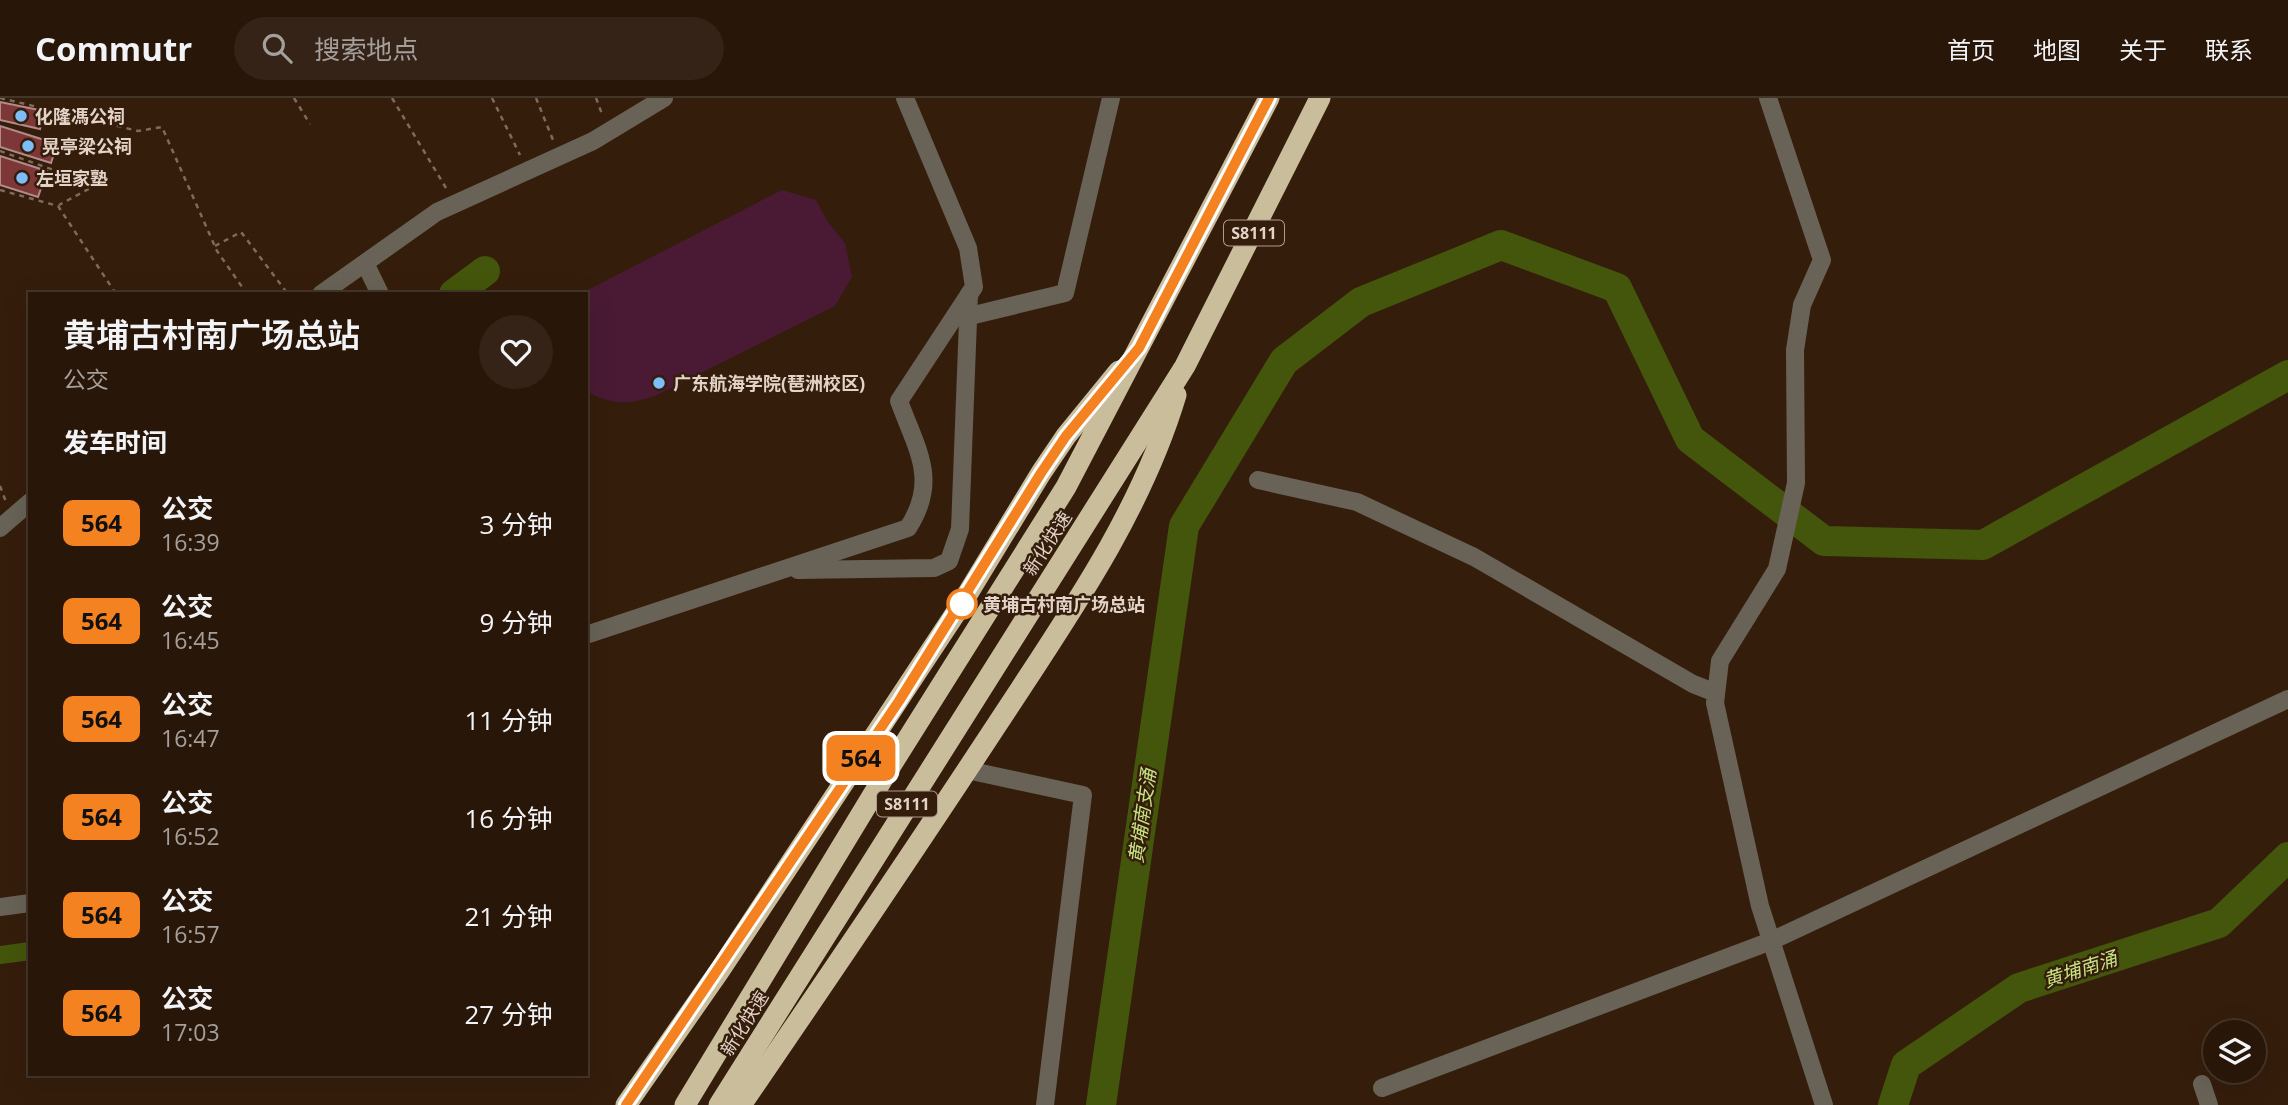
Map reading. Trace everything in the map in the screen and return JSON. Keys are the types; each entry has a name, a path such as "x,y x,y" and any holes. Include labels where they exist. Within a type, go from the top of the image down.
{"highway":[{"name":"新化快速","path":"685,1105 885,775 1066,487 1269,98"},
{"name":"新化快速","path":"719,1105 1185,366 1321,98"},
{"path":"626,1105 899,701 1041,473 1081,417 1139,348"},
{"path":"741,1105 1076,604 1117,534 1155,458 1185,366"}],"street":[{"path":"324,292 437,212 593,141 664,98"},
{"path":"588,634 908,528 922,506 925,474 899,401 974,287 968,248 905,98"},
{"path":"970,316 1065,293 1111,98"},
{"path":"1768,98 1822,260 1802,304 1795,350 1796,482 1777,569 1720,661 1715,703 1759,906 1824,1105"},
{"path":"365,263 379,292"},
{"path":"780,571 934,568 949,561 960,528 970,293"},
{"path":"1258,480 1357,502 1474,557 1693,684 1716,693"},
{"path":"0,528 28,504"},
{"path":"1382,1088 1771,941 2288,699"},
{"path":"967,770 1083,795 1045,1105"},
{"path":"0,907 28,903"},
{"path":"2203,1084 2209,1105"}],"path":[{"path":"0,98 138,131 162,127 215,246 246,292"},
{"path":"294,98 310,124"},
{"path":"392,98 455,202"},
{"path":"492,98 527,170"},
{"path":"536,98 559,155"},
{"path":"0,151 96,185 58,206"},
{"path":"0,190 58,206 115,292"},
{"path":"215,246 241,233 286,292"}],"shaded area":[{"name":"广东航海学院(琶洲校区)","path":"782,190 816,200 827,221 845,243 852,277 835,306 657,395 638,401 621,402 588,392 588,292 584,292"}],"building":[{"name":"化隆馮公祠","path":"0,102 44,111 40,129 0,120"},
{"name":"晃亭梁公祠","path":"0,126 57,144 51,163 0,147"},
{"name":"左垣家塾","path":"0,156 47,171 38,197 0,185"}],"waterway":[{"name":"黄埔南支涌","path":"1101,1105 1184,526 1284,361 1361,302 1501,245 1617,288 1690,439 1824,541 1983,545 2288,375"},
{"path":"457,292 485,271"},
{"name":"黄埔南涌","path":"1893,1105 1906,1065 2019,988 2219,923 2288,857"},
{"path":"0,955 28,951"}],"bus line":[{"name":"564","path":"626,1105 720,970 899,701 1066,436 1139,348 1269,98"}],"place":[{"name":"化隆馮公祠","path":"21,116"},
{"name":"晃亭梁公祠","path":"28,146"},
{"name":"左垣家塾","path":"22,178"},
{"name":"广东航海学院(琶洲校区)","path":"659,383"},
{"name":"黄埔古村南广场总站","path":"962,604"}]}
